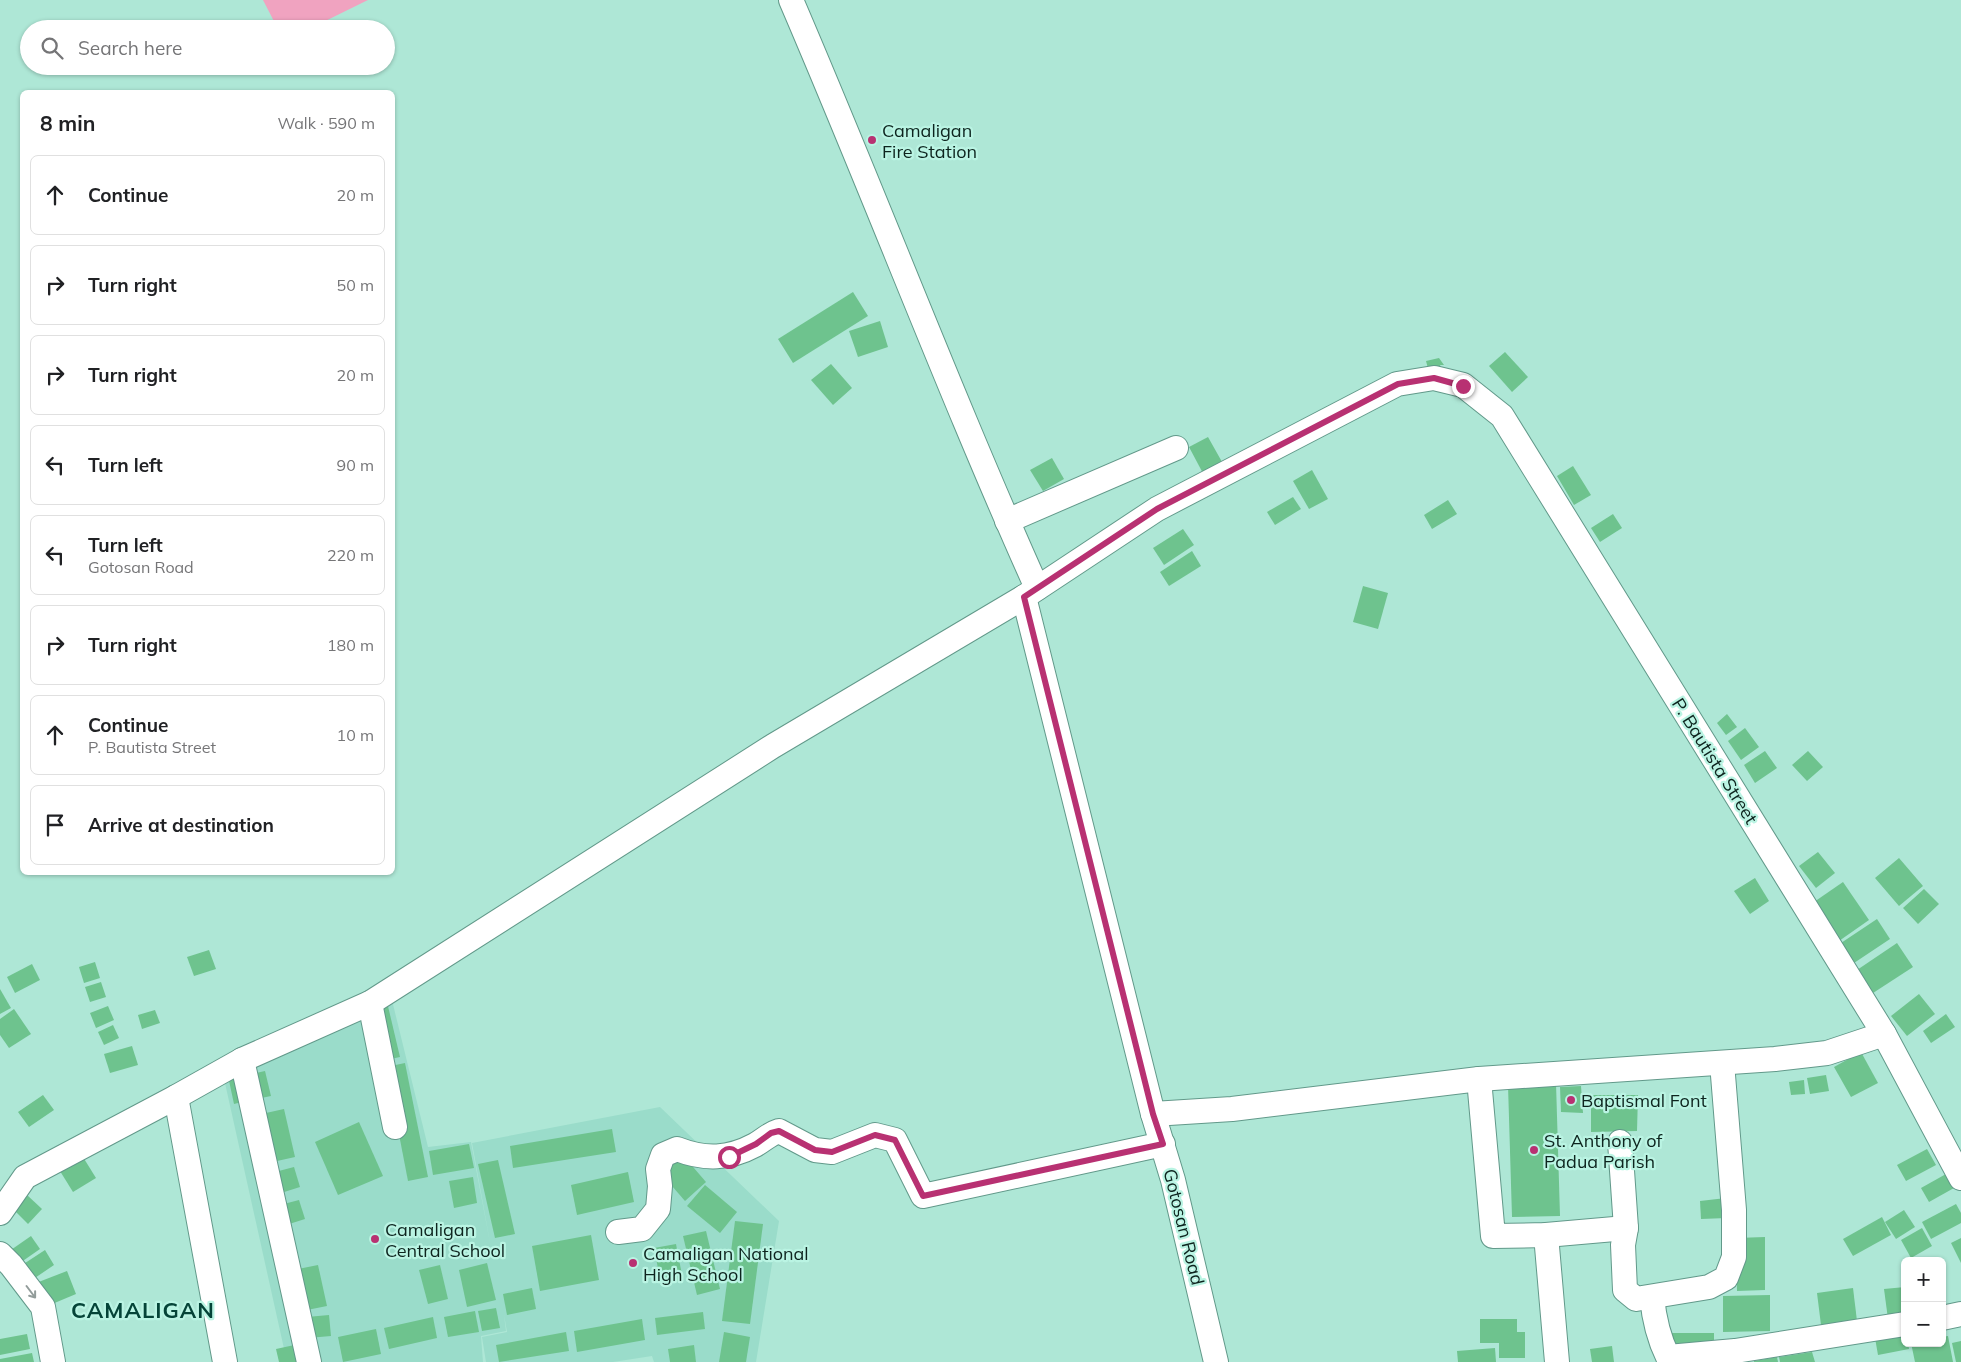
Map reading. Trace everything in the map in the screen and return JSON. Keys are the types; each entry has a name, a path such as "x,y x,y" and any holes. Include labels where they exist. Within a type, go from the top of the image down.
{"street":[{"name":"Gotosan Road","path":"791,0 838,109 1007,521 1031,593 1153,1114 1163,1144 1216,1362"},
{"name":"P. Bautista Street","path":"1031,593 1157,509 1398,384 1434,378 1463,386 1502,416 1884,1034 1961,1178"},
{"path":"1007,521 1176,448"},
{"path":"0,1213 25,1177 242,1060 370,1003 772,746 1031,593"},
{"path":"370,1003 395,1127"},
{"path":"1153,1114 1232,1109 1480,1078 1775,1059 1827,1052 1884,1034"},
{"path":"242,1060 309,1362"},
{"path":"1620,1142 1626,1228 1623,1245 1625,1290 1636,1299 1709,1287 1726,1278 1734,1257 1734,1210 1722,1063"},
{"path":"1480,1078 1493,1236 1546,1235 1626,1228"},
{"path":"176,1097 225,1362"},
{"path":"618,1232 642,1228 658,1209 660,1186 658,1169 664,1155 677,1149 692,1155 729,1157 756,1144 771,1133 779,1131 815,1150 832,1152 875,1135 895,1140 923,1196 1163,1144"},
{"path":"1546,1235 1556,1362"},
{"path":"0,1254 11,1265 43,1307 53,1362"},
{"path":"1652,1297 1660,1340 1668,1357 1735,1352 1901,1325"},
{"path":"1946,1317 1961,1314"}],"shaded area":[{"path":"263,0 368,0 327,20 273,20"},
{"path":"389,988 428,1147 471,1142 491,1248 472,1143 660,1107 779,1221 756,1362 654,1362 652,1356 613,1362 486,1362 482,1337 507,1332 504,1315 506,1331 481,1336 483,1362 287,1362 223,1074"}],"building":[{"path":"853,292 868,316 793,363 778,339"},
{"path":"880,321 888,347 858,357 849,331"},
{"path":"1505,352 1528,377 1512,392 1489,366"},
{"path":"1439,358 1444,365 1440,365 1442,369 1429,372 1426,361"},
{"path":"831,364 852,388 833,405 811,380"},
{"path":"1208,437 1226,469 1206,479 1189,447"},
{"path":"1052,458 1064,479 1043,491 1030,470"},
{"path":"1573,466 1591,495 1574,505 1557,476"},
{"path":"1312,470 1328,499 1309,509 1293,481"},
{"path":"1293,497 1301,509 1275,525 1267,512"},
{"path":"1448,500 1457,514 1432,529 1424,515"},
{"path":"1613,514 1622,528 1600,542 1591,528"},
{"path":"1183,529 1194,545 1164,565 1153,548"},
{"path":"1192,551 1201,566 1169,586 1160,572"},
{"path":"1363,586 1388,593 1378,629 1353,622"},
{"path":"1727,714 1737,727 1726,735 1717,723"},
{"path":"1745,728 1759,747 1741,760 1728,741"},
{"path":"1765,751 1777,768 1755,783 1744,765"},
{"path":"1808,751 1823,767 1807,781 1792,765"},
{"path":"1818,852 1835,873 1816,888 1799,866"},
{"path":"1899,858 1923,886 1899,906 1875,878"},
{"path":"1755,878 1769,901 1750,914 1734,891"},
{"path":"1843,882 1869,920 1839,941 1814,902"},
{"path":"1924,889 1939,904 1918,924 1903,908"},
{"path":"1877,919 1890,939 1854,963 1841,943"},
{"path":"1897,943 1913,967 1873,993 1857,970"},
{"path":"209,950 216,969 194,976 187,957"},
{"path":"95,962 100,978 84,983 79,967"},
{"path":"32,964 40,980 15,993 7,977"},
{"path":"101,982 106,997 90,1002 85,987"},
{"path":"0,989 11,1008 0,1014"},
{"path":"1919,994 1935,1014 1907,1036 1891,1016"},
{"path":"387,1002 400,1057 386,1060 373,1005"},
{"path":"108,1006 114,1020 96,1028 90,1013"},
{"path":"14,1009 31,1034 9,1048 0,1035 0,1019"},
{"path":"155,1010 160,1023 142,1029 138,1015"},
{"path":"1946,1014 1955,1027 1931,1043 1923,1031"},
{"path":"113,1025 119,1038 104,1045 98,1032"},
{"path":"132,1046 138,1065 110,1073 104,1054"},
{"path":"1861,1052 1878,1083 1851,1097 1834,1067"},
{"path":"405,1063 428,1177 408,1181 386,1067"},
{"path":"265,1071 271,1096 252,1100 247,1075"},
{"path":"243,1072 250,1100 234,1104 228,1076"},
{"path":"1826,1075 1829,1091 1810,1094 1807,1078"},
{"path":"1804,1080 1805,1094 1791,1095 1789,1082"},
{"name":"St. Anthony of Padua Parish","path":"1556,1083 1560,1216 1512,1217 1508,1085"},
{"name":"Baptismal Font","path":"1581,1086 1583,1113 1561,1112 1560,1087"},
{"path":"43,1095 54,1110 29,1127 18,1112"},
{"path":"1591,1095 1638,1095 1637,1131 1591,1132"},
{"path":"284,1109 295,1157 268,1163 257,1115"},
{"path":"359,1122 383,1176 338,1195 315,1142"},
{"path":"612,1129 616,1152 513,1168 510,1146"},
{"path":"469,1144 474,1168 433,1175 429,1151"},
{"path":"78,1149 96,1178 73,1192 55,1163"},
{"path":"1927,1149 1936,1165 1906,1181 1897,1165"},
{"path":"681,1153 706,1182 685,1201 659,1171"},
{"path":"498,1160 515,1234 495,1238 478,1164"},
{"path":"294,1167 300,1187 281,1193 275,1172"},
{"path":"628,1172 634,1202 577,1215 571,1185"},
{"path":"1946,1174 1954,1188 1929,1202 1921,1188"},
{"path":"473,1177 477,1203 454,1208 449,1181"},
{"path":"705,1185 737,1212 720,1233 687,1206"},
{"path":"26,1194 42,1209 28,1224 12,1208"},
{"path":"1726,1198 1727,1218 1701,1219 1700,1201"},
{"path":"299,1200 305,1219 286,1225 280,1205"},
{"path":"1956,1204 1961,1213 1961,1223 1931,1239 1922,1222"},
{"path":"1904,1210 1915,1227 1896,1239 1885,1222"},
{"path":"1882,1217 1891,1235 1853,1256 1843,1239"},
{"path":"735,1221 763,1224 750,1324 722,1321"},
{"path":"1922,1228 1932,1246 1910,1257 1901,1240"},
{"path":"706,1231 720,1289 697,1295 683,1236"},
{"path":"591,1235 599,1280 540,1291 532,1246"},
{"path":"31,1236 40,1249 17,1265 8,1252"},
{"path":"1765,1237 1765,1290 1737,1291 1736,1238"},
{"path":"1961,1238 1961,1263 1951,1243"},
{"path":"676,1244 683,1280 661,1284 654,1248"},
{"path":"45,1250 54,1265 29,1282 19,1267"},
{"path":"487,1263 496,1300 467,1307 459,1270"},
{"path":"318,1265 327,1306 307,1310 298,1269"},
{"path":"440,1265 448,1299 428,1304 419,1270"},
{"path":"67,1271 76,1294 45,1307 36,1283"},
{"path":"1901,1287 1901,1317 1888,1319 1884,1289"},
{"path":"532,1288 536,1309 507,1315 503,1294"},
{"path":"1853,1288 1857,1321 1821,1325 1817,1293"},
{"path":"1770,1295 1770,1331 1723,1332 1723,1296"},
{"path":"496,1308 500,1328 482,1331 478,1311"},
{"path":"475,1311 479,1332 448,1337 444,1317"},
{"path":"703,1312 705,1329 657,1335 655,1318"},
{"path":"329,1315 331,1336 308,1338 307,1317"},
{"path":"433,1317 437,1338 389,1349 384,1328"},
{"path":"642,1319 645,1340 577,1352 574,1331"},
{"path":"1480,1319 1517,1319 1517,1332 1525,1332 1525,1358 1499,1358 1499,1343 1480,1343"},
{"path":"376,1329 381,1354 343,1362 338,1337"},
{"path":"566,1332 569,1351 499,1362 496,1345"},
{"path":"724,1332 750,1337 746,1362 719,1362"},
{"path":"1669,1333 1714,1333 1714,1350 1669,1350"},
{"path":"27,1334 30,1349 0,1355 0,1339"},
{"path":"1901,1334 1901,1347 1909,1347 1909,1349 1878,1355 1875,1338"},
{"path":"1946,1336 1948,1336 1953,1362 1915,1362 1912,1347 1946,1347"},
{"path":"1961,1341 1961,1362 1956,1362 1952,1343"},
{"path":"299,1344 303,1362 279,1362 276,1349"},
{"path":"694,1345 696,1362 670,1362 668,1349"},
{"path":"1612,1346 1614,1362 1592,1362 1590,1349"},
{"path":"1495,1348 1496,1362 1458,1362 1457,1351"},
{"path":"1812,1352 1815,1362 1780,1362 1779,1357"},
{"path":"32,1353 34,1362 0,1362 0,1359"},
{"path":"1777,1357 1778,1362 1754,1362 1754,1361"}],"place":[{"name":"Camaligan Fire Station","path":"872,140"},
{"name":"Baptismal Font","path":"1571,1100"},
{"name":"St. Anthony of Padua Parish","path":"1534,1150"},
{"name":"Camaligan Central School","path":"375,1239"},
{"name":"Camaligan National High School","path":"633,1263"}],"district":[{"name":"CAMALIGAN","path":"143,1310"}],"route":[{"path":"729,1157 756,1144 771,1133 779,1131 815,1150 832,1152 875,1135 895,1140 917,1188 923,1196 940,1194 1163,1144 1153,1114 1024,597 1157,509 1398,384 1434,378 1463,386"}]}
